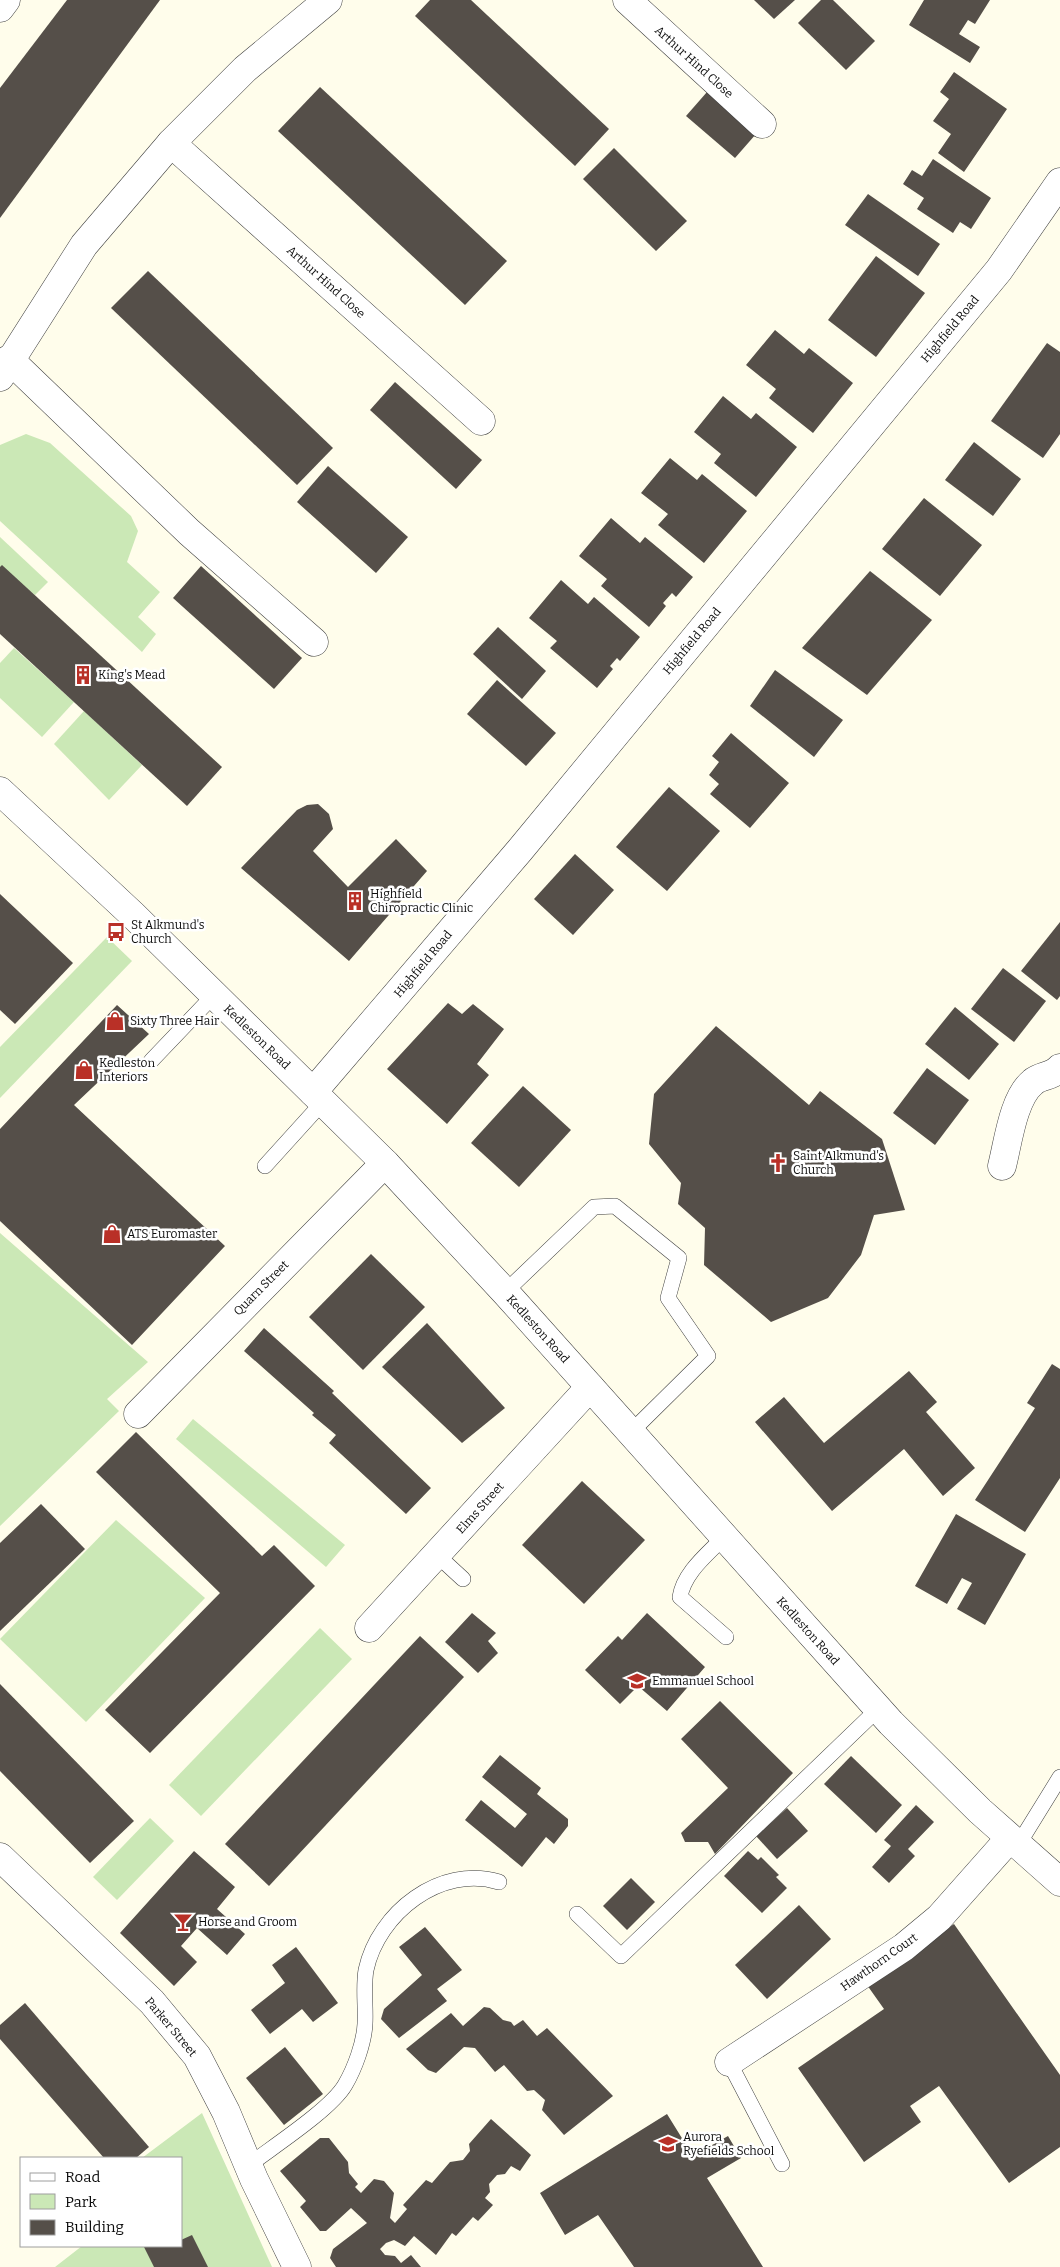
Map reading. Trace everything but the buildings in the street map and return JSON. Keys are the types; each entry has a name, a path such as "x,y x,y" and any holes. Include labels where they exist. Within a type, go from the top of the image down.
{"street":[{"path":"0,8 6,0"},
{"path":"314,642 5,368 84,245 171,143 245,69 328,0"},
{"name":"Arthur Hind Close","path":"627,0 762,124"},
{"name":"Arthur Hind Close","path":"171,143 481,421"},
{"name":"Highfield Road","path":"318,1097 992,278 1060,182"},
{"name":"Kedleston Road","path":"0,791 133,915 385,1163 505,1292 878,1709 1014,1842 1060,1882"},
{"path":"1002,1166 1019,1101 1033,1082 1054,1075 1060,1068"},
{"name":"Quarn Street","path":"138,1414 385,1163"},
{"name":"Elms Street","path":"369,1628 590,1387"},
{"name":"Hawthorn Court","path":"730,2062 904,1947 939,1918 1014,1842"},
{"name":"Parker Street","path":"0,1857 152,2002 197,2056 226,2112 254,2179 297,2267"}],"lane":[{"path":"151,1061 214,995"},
{"path":"265,1166 318,1097"},
{"path":"505,1292 594,1207 615,1206 679,1258 668,1298 708,1356 631,1432"},
{"path":"724,1537 694,1568 685,1581 680,1597 726,1637"},
{"path":"436,1555 464,1579"},
{"path":"578,1914 621,1956 878,1709"},
{"path":"1014,1842 1060,1777"},
{"path":"249,2165 330,2103 345,2085 358,2054 365,2027 366,1972 373,1950 387,1926 412,1899 436,1886 464,1878 484,1877 499,1882"},
{"path":"730,2062 782,2164"}],"green space":[{"path":"26,434 50,443 131,516 138,531 127,562 160,592 138,617 156,634 142,652 0,521 0,445"},
{"path":"0,537 48,582 35,595 0,567"},
{"path":"14,648 74,702 42,737 0,698 0,663"},
{"path":"84,711 142,765 109,800 54,744"},
{"path":"107,937 132,961 0,1098 0,1047"},
{"path":"0,1233 148,1362 107,1399 119,1411 0,1526"},
{"path":"193,1419 345,1545 326,1567 176,1439"},
{"path":"116,1520 205,1598 86,1722 0,1639"},
{"path":"320,1628 352,1659 201,1816 169,1785"},
{"path":"150,1818 174,1841 117,1900 93,1877"},
{"path":"202,2113 272,2267 55,2267 81,2247 182,2247 182,2157 143,2157"}],"place":[{"name":"King's Mead","path":"83,675"},
{"name":"Highfield Chiropractic Clinic","path":"355,901"},
{"name":"St Alkmund's Church","path":"116,932"},
{"name":"Sixty Three Hair","path":"115,1021"},
{"name":"Kedleston Interiors","path":"84,1070"},
{"name":"Saint Alkmund's Church","path":"778,1163"},
{"name":"ATS Euromaster","path":"112,1234"},
{"name":"Emmanuel School","path":"637,1681"},
{"name":"Horse and Groom","path":"183,1922"},
{"name":"Aurora Ryefields School","path":"668,2144"}]}
